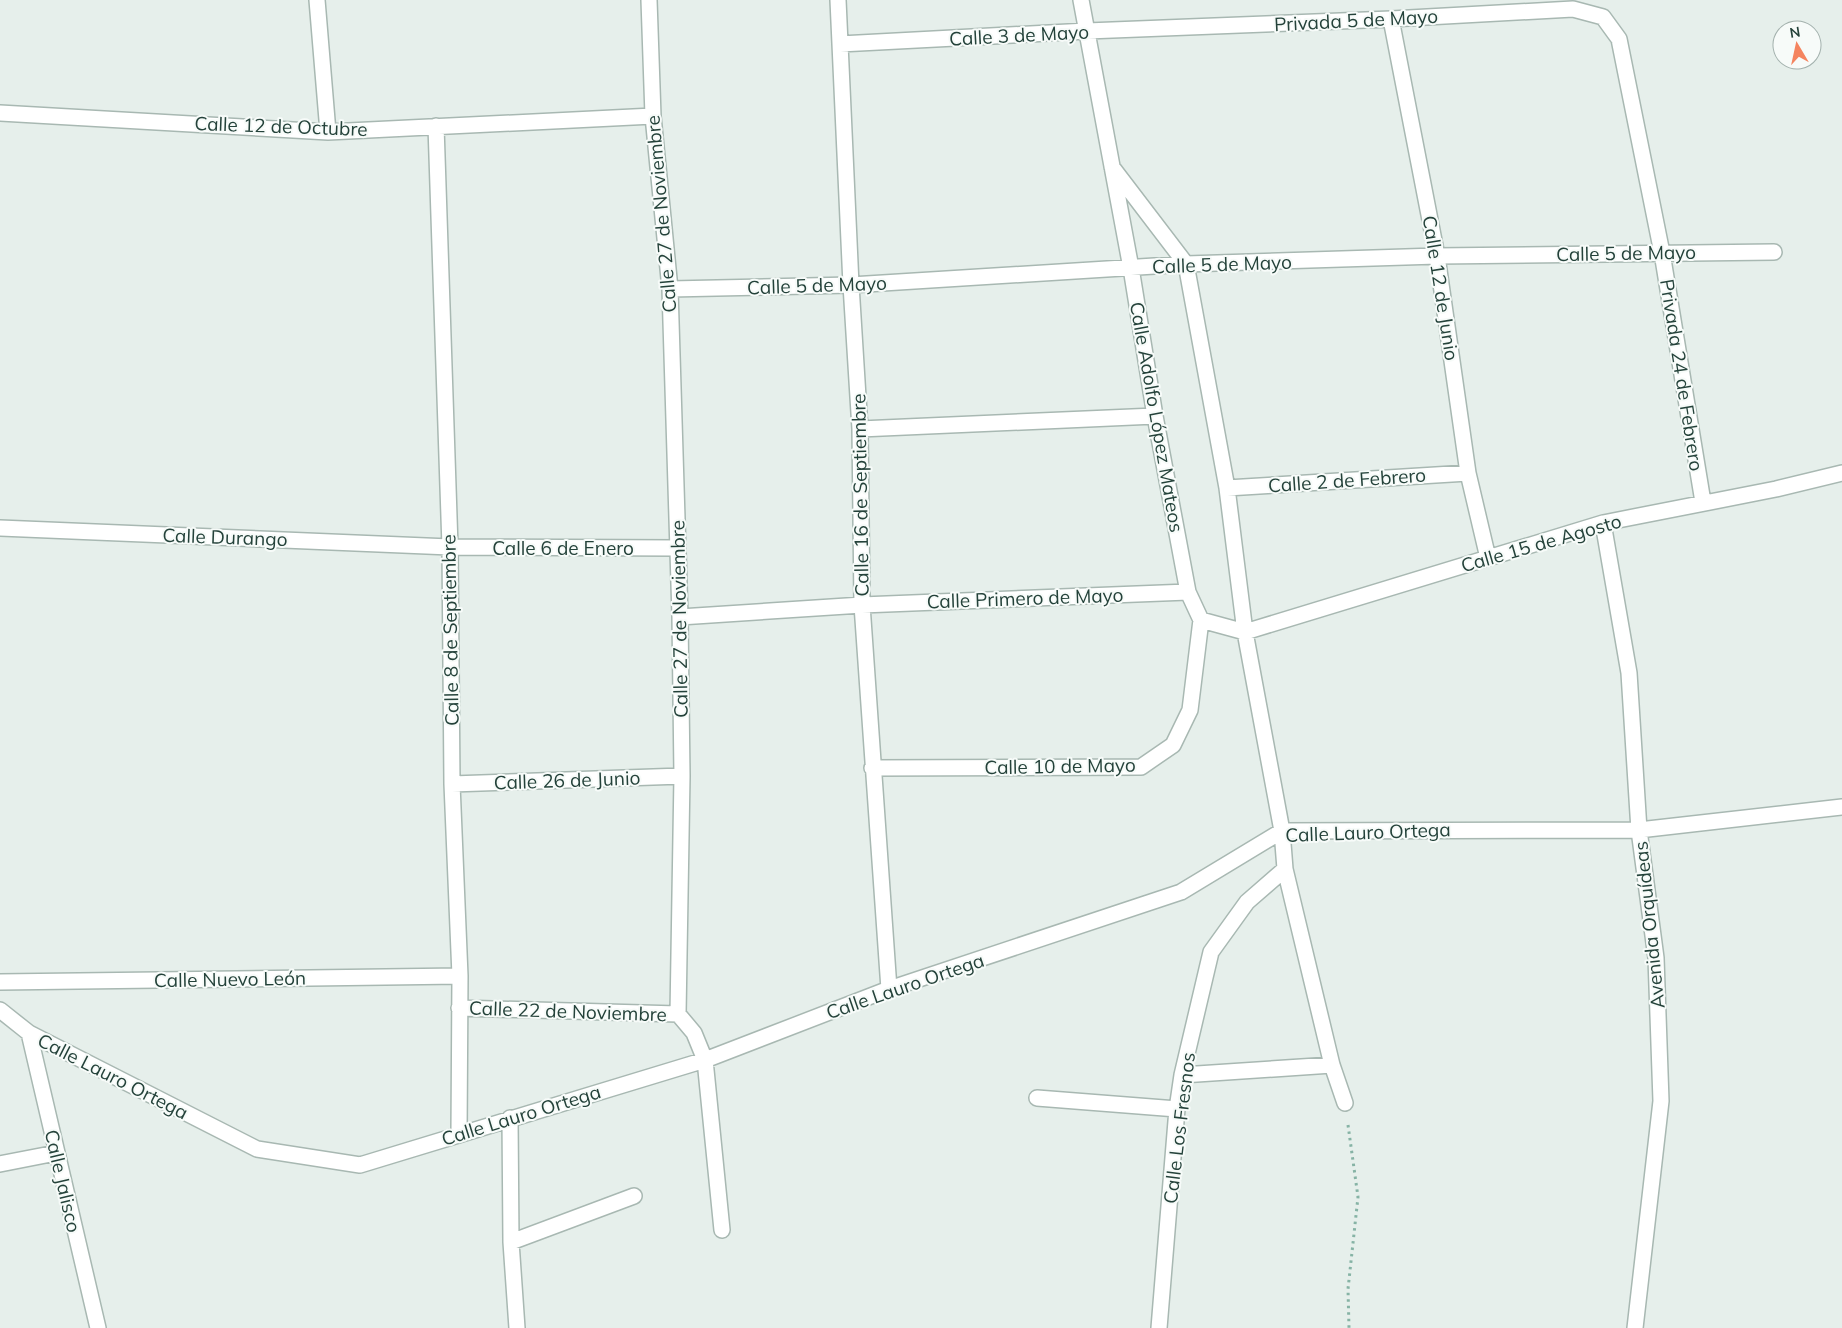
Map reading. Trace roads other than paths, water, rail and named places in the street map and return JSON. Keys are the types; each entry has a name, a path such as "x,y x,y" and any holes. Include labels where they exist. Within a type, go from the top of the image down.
{"street":[{"path":"317,0 328,132"},
{"name":"Calle 27 de Noviembre","path":"648,0 653,116 670,289 680,618 682,776 678,1014"},
{"name":"Calle 16 de Septiembre","path":"838,0 851,285 860,428 862,604 889,989"},
{"name":"Calle Adolfo López Mateos","path":"1081,0 1188,592 1200,620"},
{"name":"Privada 5 de Mayo","path":"1198,27 1573,9 1603,17"},
{"name":"Privada 24 de Febrero","path":"1603,17 1619,39 1662,253 1703,502"},
{"name":"Calle 12 de Junio","path":"1391,19 1437,256 1468,472 1488,558"},
{"name":"Calle 3 de Mayo","path":"840,44 1198,27"},
{"name":"Calle 12 de Octubre","path":"0,113 328,132 653,116"},
{"name":"Calle 8 de Septiembre","path":"436,126 450,547 452,784 460,976 458,1008 459,1134"},
{"name":"Calle Adolfo López Mateos","path":"1112,167 1186,264 1226,488 1245,632 1282,831 1285,869 1332,1064 1345,1103"},
{"name":"Calle 5 de Mayo","path":"670,289 851,285 1186,264 1437,256 1774,252"},
{"path":"860,428 1155,416"},
{"name":"Calle 2 de Febrero","path":"1226,488 1468,472"},
{"name":"Calle 15 de Agosto","path":"1245,632 1603,523 1776,489 1842,473"},
{"name":"Avenida Orquídeas","path":"1603,523 1629,672 1639,830 1656,958 1661,1101 1635,1328"},
{"name":"Calle Durango","path":"0,528 450,547"},
{"name":"Calle 6 de Enero","path":"450,547 677,548"},
{"name":"Calle Primero de Mayo","path":"862,604 1188,592"},
{"path":"680,618 862,604"},
{"path":"1200,620 1245,632"},
{"name":"Calle 10 de Mayo","path":"872,768 1141,767 1173,745 1190,710 1200,620"},
{"name":"Calle 26 de Junio","path":"452,784 682,776"},
{"name":"Calle Lauro Ortega","path":"0,1010 29,1033 257,1149 360,1165 705,1060 889,989 1181,892 1282,831 1639,830 1842,808"},
{"name":"Calle Los Fresnos","path":"1159,1328 1177,1109 1182,1074 1210,952 1247,902 1285,869"},
{"name":"Calle Nuevo León","path":"0,982 460,976"},
{"name":"Calle 22 de Noviembre","path":"458,1008 678,1014"},
{"path":"678,1014 694,1033 705,1060 722,1230"},
{"name":"Calle Jalisco","path":"29,1033 98,1328"},
{"path":"1182,1074 1332,1064"},
{"path":"1037,1098 1177,1109"},
{"path":"510,1118 511,1242 517,1328"},
{"path":"0,1164 56,1153"},
{"path":"511,1242 634,1196"}]}
